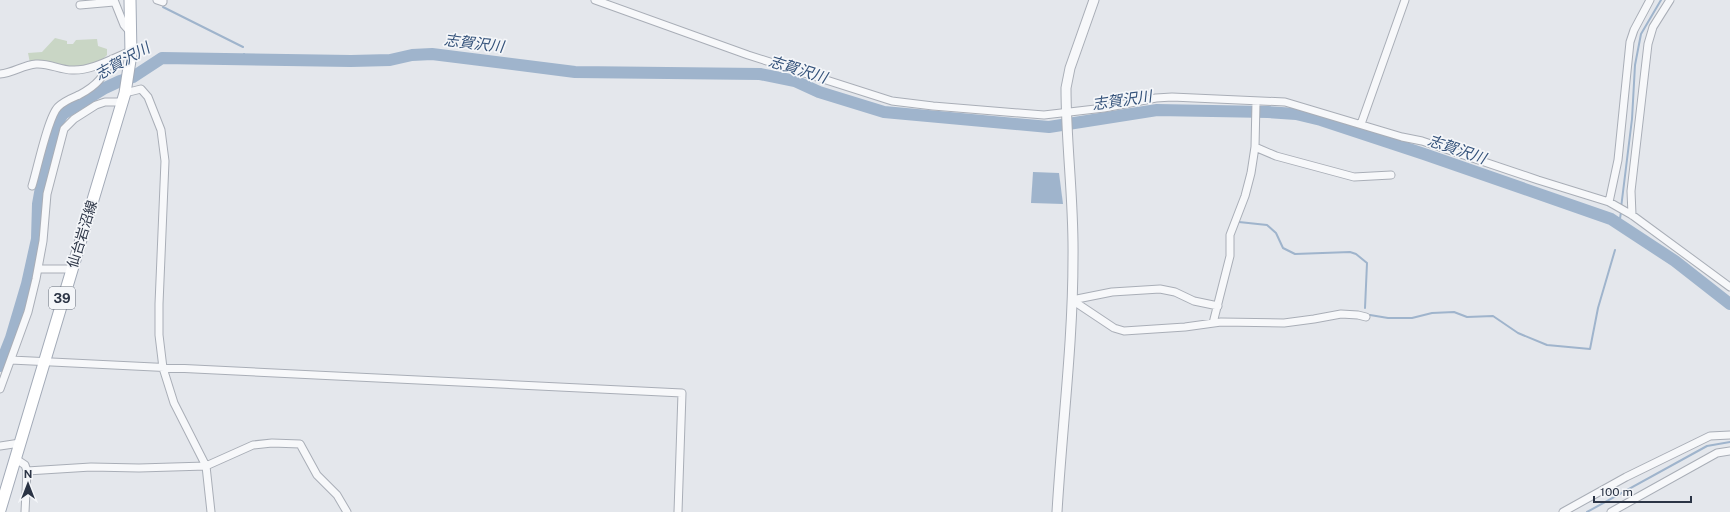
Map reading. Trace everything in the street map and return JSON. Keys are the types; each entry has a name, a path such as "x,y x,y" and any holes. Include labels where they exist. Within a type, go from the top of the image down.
{"main road":[{"name":"仙台岩沼線","path":"0,510 124,94 131,53 130,0"}],"street":[{"path":"157,0 163,2 163,0"},
{"path":"595,0 856,91 892,101 933,106 1044,115 1066,114 1156,98 1172,97 1256,102 1285,102 1402,137 1422,141 1611,203 1630,213 1730,287"},
{"path":"1057,512 1072,300 1073,220 1066,114 1066,88 1069,73 1094,0"},
{"path":"1361,124 1405,0"},
{"path":"1611,203 1618,160 1630,42 1634,30 1650,0"},
{"path":"1630,213 1648,44 1653,27 1670,0"},
{"path":"80,5 114,1 124,25 131,33"},
{"path":"0,74 8,73 35,64 49,64 72,70 84,70 131,53"},
{"path":"32,186 44,142 56,110 62,104 96,84 100,80 112,59"},
{"path":"0,389 28,312 43,241 47,194 64,129 74,119 96,105 141,89 148,97 161,130 165,161 159,335 162,368 174,403 206,466 211,512"},
{"path":"1213,323 1230,256 1230,234 1245,196 1251,173 1255,147 1256,102"},
{"path":"1255,147 1276,156 1354,177 1391,175"},
{"path":"38,269 71,269"},
{"path":"1072,300 1117,291 1160,289 1175,292 1194,301 1218,306"},
{"path":"1072,300 1114,328 1124,331 1185,327 1213,323 1284,323 1314,320 1341,314 1366,317"},
{"path":"11,360 682,393 678,512"},
{"path":"1563,512 1626,477 1710,436 1730,435"},
{"path":"0,446 20,443"},
{"path":"27,475 91,467 139,468 206,466 253,445 264,443 300,444 316,475 337,494 347,512"},
{"path":"1611,512 1717,453 1730,451"},
{"path":"16,459 26,465 27,475 25,512"}],"green space":[{"path":"55,38 67,41 67,44 73,44 76,40 97,39 98,46 107,49 107,55 102,60 83,67 67,66 52,62 30,63 28,53 42,52"}],"water":[{"path":"1033,172 1059,173 1063,204 1031,203"}],"waterway":[{"path":"1621,208 1632,119 1635,65 1641,34 1661,0"},
{"path":"163,7 243,47"},
{"name":"志賀沢川","path":"243,59 244,54"},
{"name":"志賀沢川","path":"0,366 11,338 27,284 37,239 38,204 45,165 57,123 63,114 105,88 133,77 162,58 351,61 390,60 412,55 432,54 575,72 760,74 795,81 819,92 884,112 1049,127 1157,110 1296,114 1321,120 1424,154 1611,219 1675,261 1730,304"},
{"path":"1619,225 1621,212"},
{"path":"1239,222 1267,225 1276,233 1283,248 1295,254 1350,252 1356,254 1367,263 1365,308"},
{"path":"1370,315 1388,318 1412,318 1432,313 1454,312 1467,317 1493,316 1518,333 1547,345 1590,349 1598,308 1615,250"},
{"path":"1587,512 1707,446 1730,442"}]}
